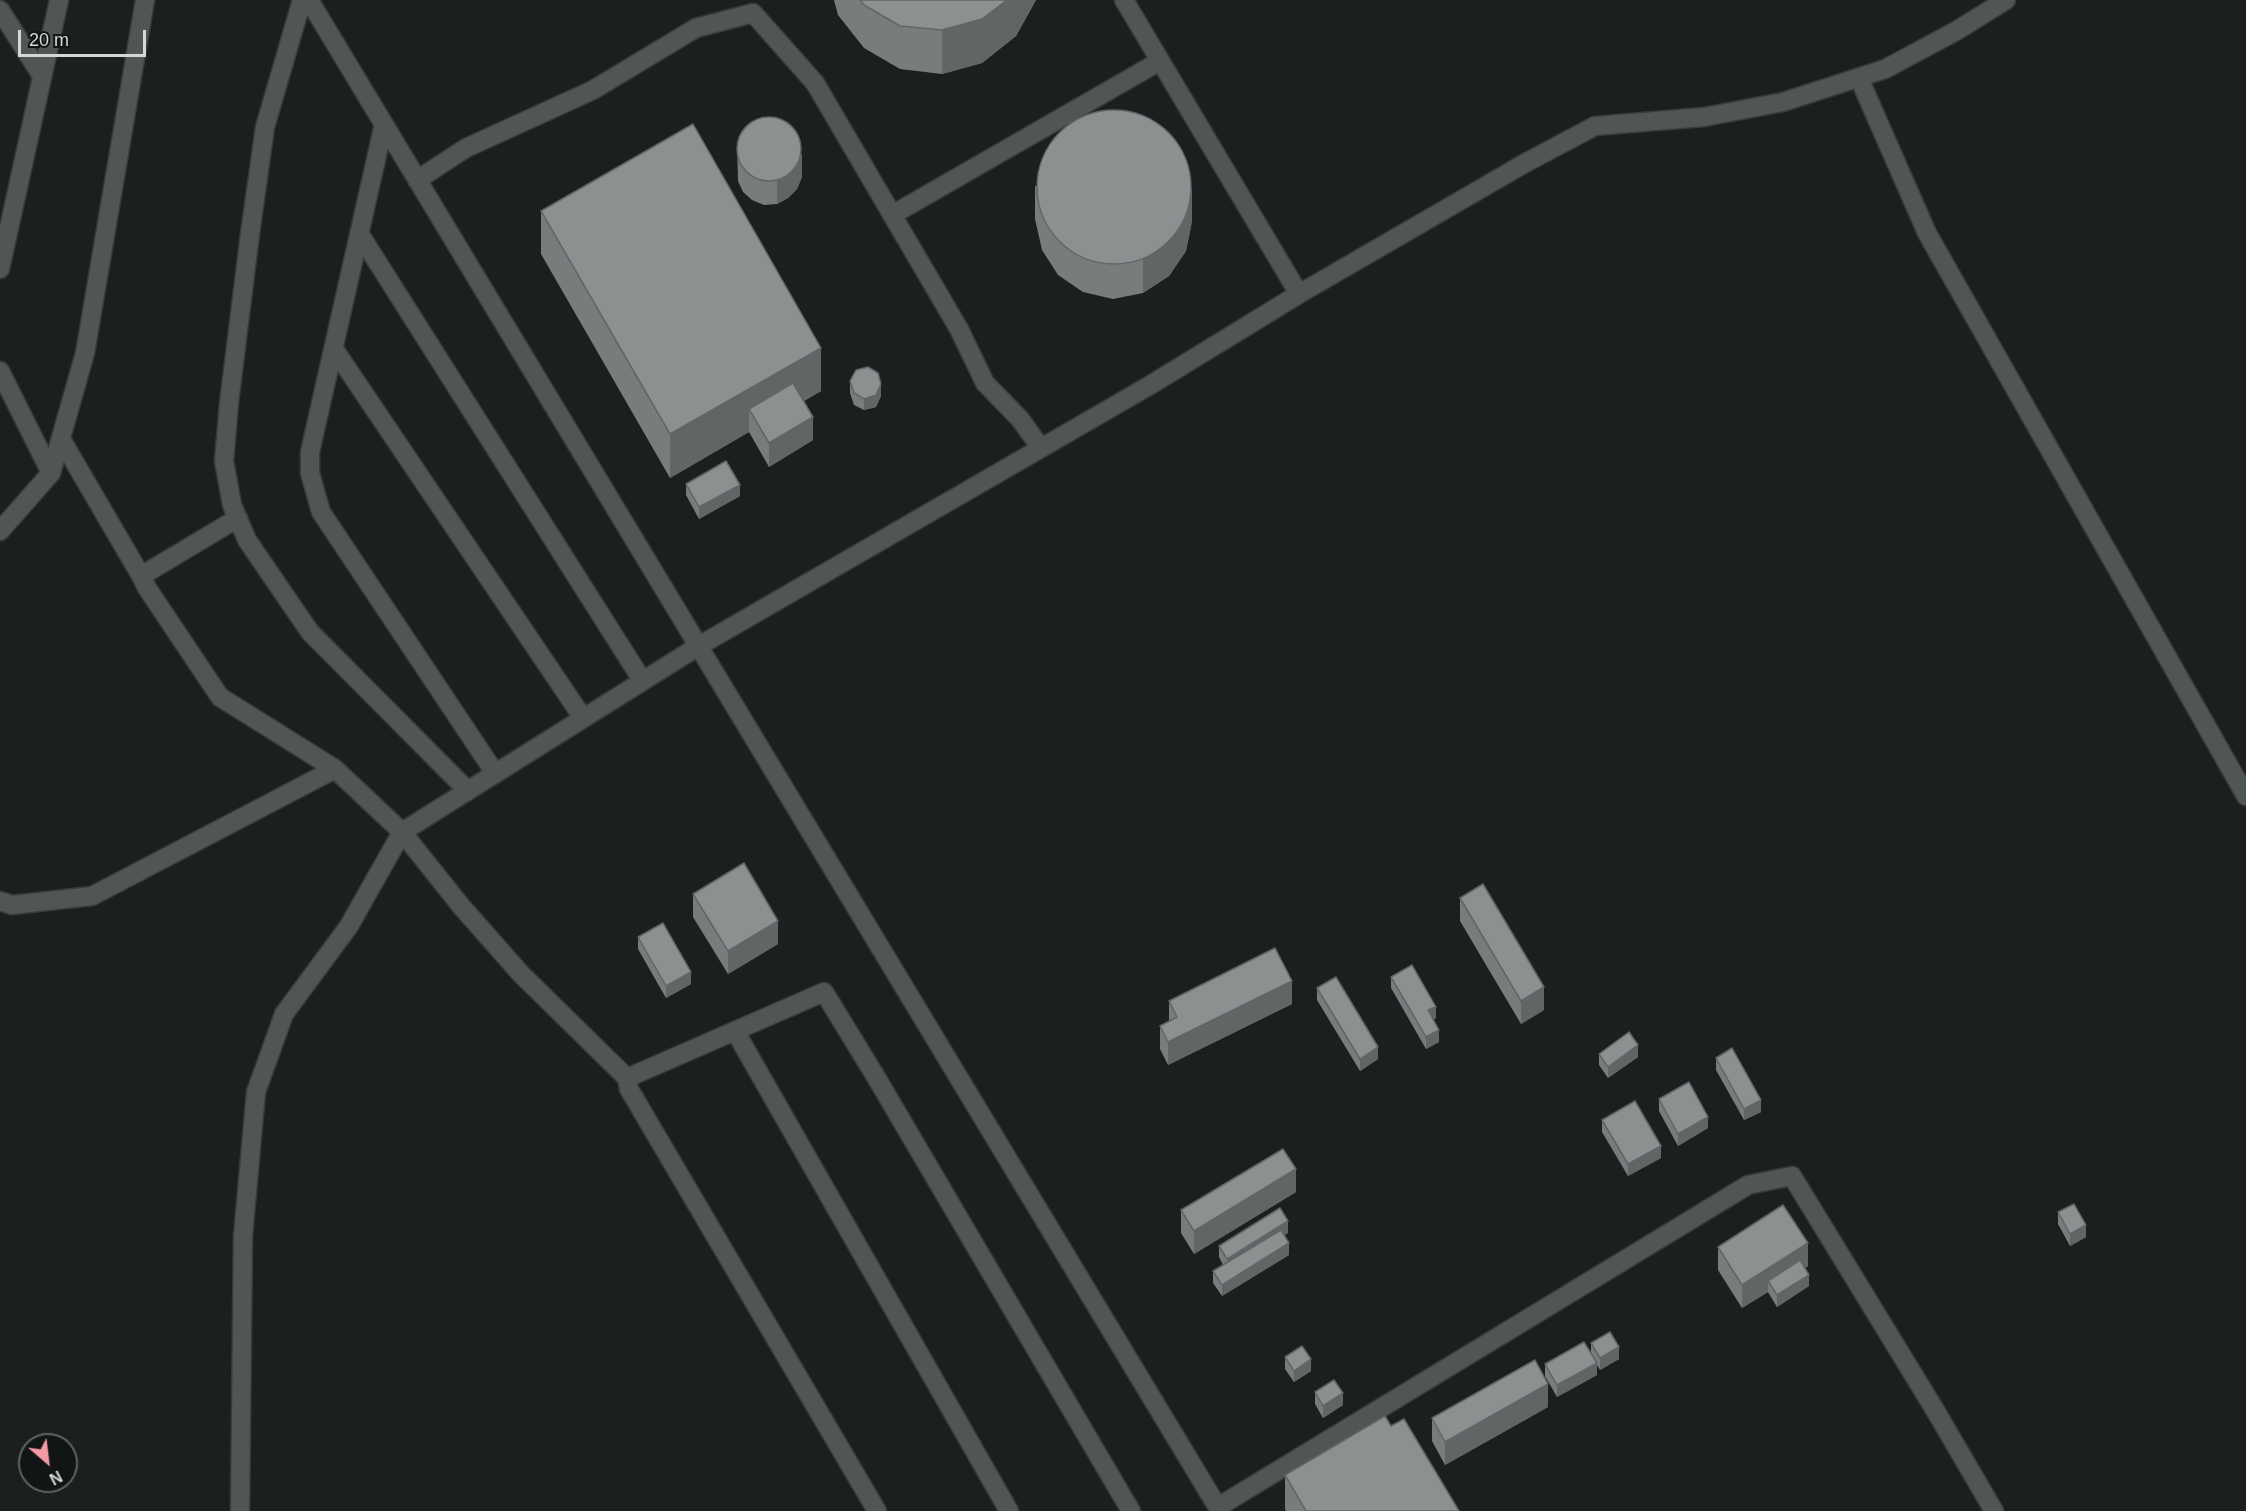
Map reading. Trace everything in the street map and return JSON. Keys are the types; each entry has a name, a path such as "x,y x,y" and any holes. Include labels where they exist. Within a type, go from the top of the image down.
{"street":[{"path":"0,269 4,224 59,0"},
{"path":"0,531 51,473 85,353 145,0"},
{"path":"302,0 266,127 232,381 224,461 232,505 247,540 310,632 468,791"},
{"path":"309,0 1219,1509 1748,1185 1792,1176 1994,1511"},
{"path":"1124,0 1299,294"},
{"path":"240,1511 243,1236 256,1092 284,1014 349,926 402,832 697,646 1152,384 1299,294 1527,162 1595,126 1704,117 1783,102 1884,69 1956,31 2006,0"},
{"path":"0,10 42,76"},
{"path":"417,180 466,148 592,90 696,28 753,13 815,83 959,329 985,383 1020,419 1041,448"},
{"path":"891,214 1160,61"},
{"path":"1859,78 1927,233 2246,796"},
{"path":"384,124 310,452 310,473 321,513 495,773"},
{"path":"359,233 642,680"},
{"path":"334,349 583,718"},
{"path":"0,371 51,473"},
{"path":"61,438 147,588 220,697 335,769 402,832 461,906 521,974 627,1078 629,1089 877,1511"},
{"path":"141,576 238,518"},
{"path":"0,901 12,905 92,896 335,769"},
{"path":"627,1078 824,992 1131,1511"},
{"path":"735,1031 1010,1511"}],"building":[{"path":"860,0 1007,0 982,19 942,30 900,26 864,5"},
{"path":"1114,110 1129,111 1143,116 1157,123 1168,133 1178,144 1185,158 1190,172 1190,202 1185,216 1178,230 1168,241 1157,251 1143,258 1129,263 1114,264 1099,263 1085,258 1071,251 1060,241 1050,230 1043,216 1038,202 1037,187 1038,172 1043,158 1050,144 1060,133 1071,123 1085,116 1099,111"},
{"path":"769,117 781,119 792,126 799,137 801,149 799,161 792,172 781,179 769,181 757,179 746,172 739,161 737,149 739,137 746,126 757,119"},
{"path":"693,124 821,348 670,434 541,211"},
{"path":"868,367 878,373 881,384 876,395 864,399 854,393 850,381 856,370"},
{"path":"793,383 813,417 769,443 749,409"},
{"path":"726,461 740,485 699,507 686,484"},
{"path":"744,863 778,921 728,951 693,894"},
{"path":"1483,884 1544,987 1521,1001 1460,898"},
{"path":"663,923 691,972 666,986 638,937"},
{"path":"1275,948 1292,981 1168,1042 1160,1026 1177,1017 1169,1001"},
{"path":"1412,965 1436,1007 1428,1010 1439,1030 1426,1037 1391,977"},
{"path":"1336,977 1378,1047 1360,1059 1317,988"},
{"path":"1629,1032 1638,1045 1608,1067 1599,1054"},
{"path":"1732,1048 1761,1100 1744,1109 1716,1058"},
{"path":"1689,1082 1708,1117 1678,1134 1659,1099"},
{"path":"1635,1101 1661,1146 1628,1164 1602,1120"},
{"path":"1283,1149 1296,1169 1194,1231 1181,1210"},
{"path":"2074,1204 2086,1225 2070,1234 2058,1212"},
{"path":"1783,1205 1808,1243 1742,1285 1718,1247"},
{"path":"1280,1208 1288,1221 1227,1259 1219,1246"},
{"path":"1281,1230 1289,1243 1222,1285 1213,1271"},
{"path":"1800,1260 1809,1275 1777,1295 1768,1281"},
{"path":"1610,1332 1619,1347 1600,1358 1591,1343"},
{"path":"1584,1342 1597,1363 1557,1385 1545,1364"},
{"path":"1302,1346 1311,1359 1294,1371 1285,1357"},
{"path":"1535,1360 1548,1384 1445,1442 1432,1418"},
{"path":"1334,1380 1343,1393 1323,1406 1315,1392"},
{"path":"1385,1416 1391,1426 1404,1419 1459,1511 1306,1511 1285,1475"}]}
